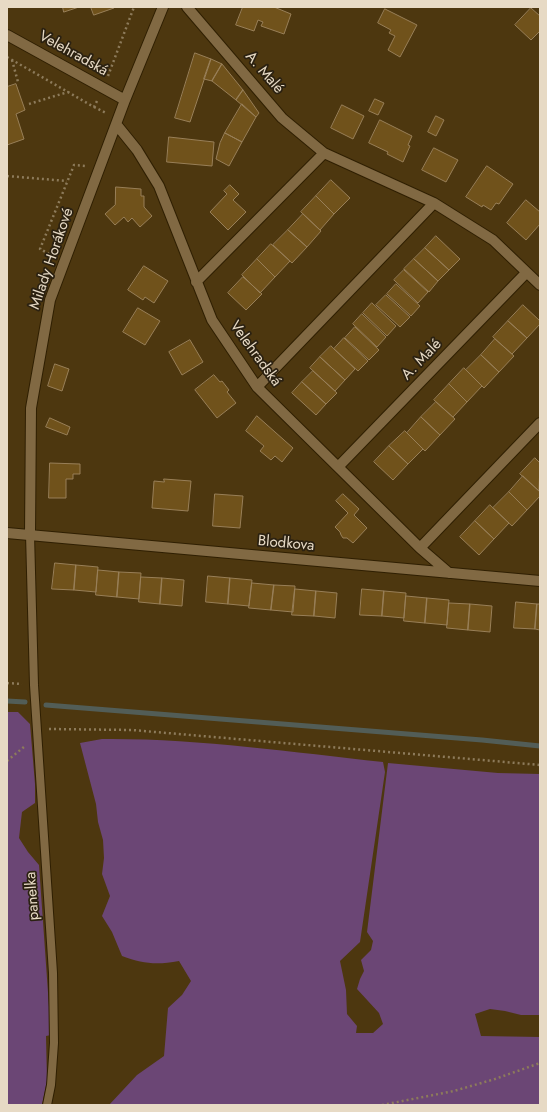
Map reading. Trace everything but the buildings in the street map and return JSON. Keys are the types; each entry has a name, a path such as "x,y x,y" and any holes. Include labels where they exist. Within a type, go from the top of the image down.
{"street":[{"name":"Milady Horákové","path":"30,534 31,408 50,300 125,100 163,7"},
{"name":"A. Malé","path":"187,7 282,118 324,153 434,203 493,240 540,285"},
{"name":"Velehradská","path":"7,35 125,100"},
{"name":"Velehradská","path":"116,124 137,150 159,186 212,320 257,387 420,548 448,573"},
{"path":"196,282 324,153"},
{"path":"257,387 434,203"},
{"name":"A. Malé","path":"338,467 526,273"},
{"path":"420,548 540,423"},
{"name":"Blodkova","path":"7,533 540,581"}],"lane":[{"name":"panelka","path":"30,534 36,729 53,973 54,1043 51,1085 47,1105"}],"path":[{"path":"131,7 132,11"},
{"path":"12,60 18,82"},
{"path":"29,104 68,92"},
{"path":"7,176 67,181"},
{"path":"36,729 132,730 540,765"},
{"path":"7,761 37,738"},
{"path":"382,1105 454,1090 495,1079 540,1063"}],"shaded area":[{"path":"7,712 18,712 30,724 35,784 35,803 22,812 19,838 39,865 51,1035 46,1036 47,1081 42,1105 7,1105"},
{"path":"102,739 137,739 208,743 383,762 385,772 360,942 340,961 346,990 347,1014 357,1026 356,1033 373,1033 383,1024 379,1013 357,989 364,971 361,960 371,950 373,941 367,932 388,763 498,773 540,774 540,1015 521,1015 490,1009 475,1014 481,1036 540,1037 540,1105 109,1105 137,1075 164,1056 168,1008 182,995 191,981 179,961 150,963 137,961 122,956 112,932 102,916 110,896 102,874 104,858 103,840 98,822 96,804 80,743"}],"waterway":[{"path":"7,701 25,702"},
{"path":"46,705 540,746"}]}
